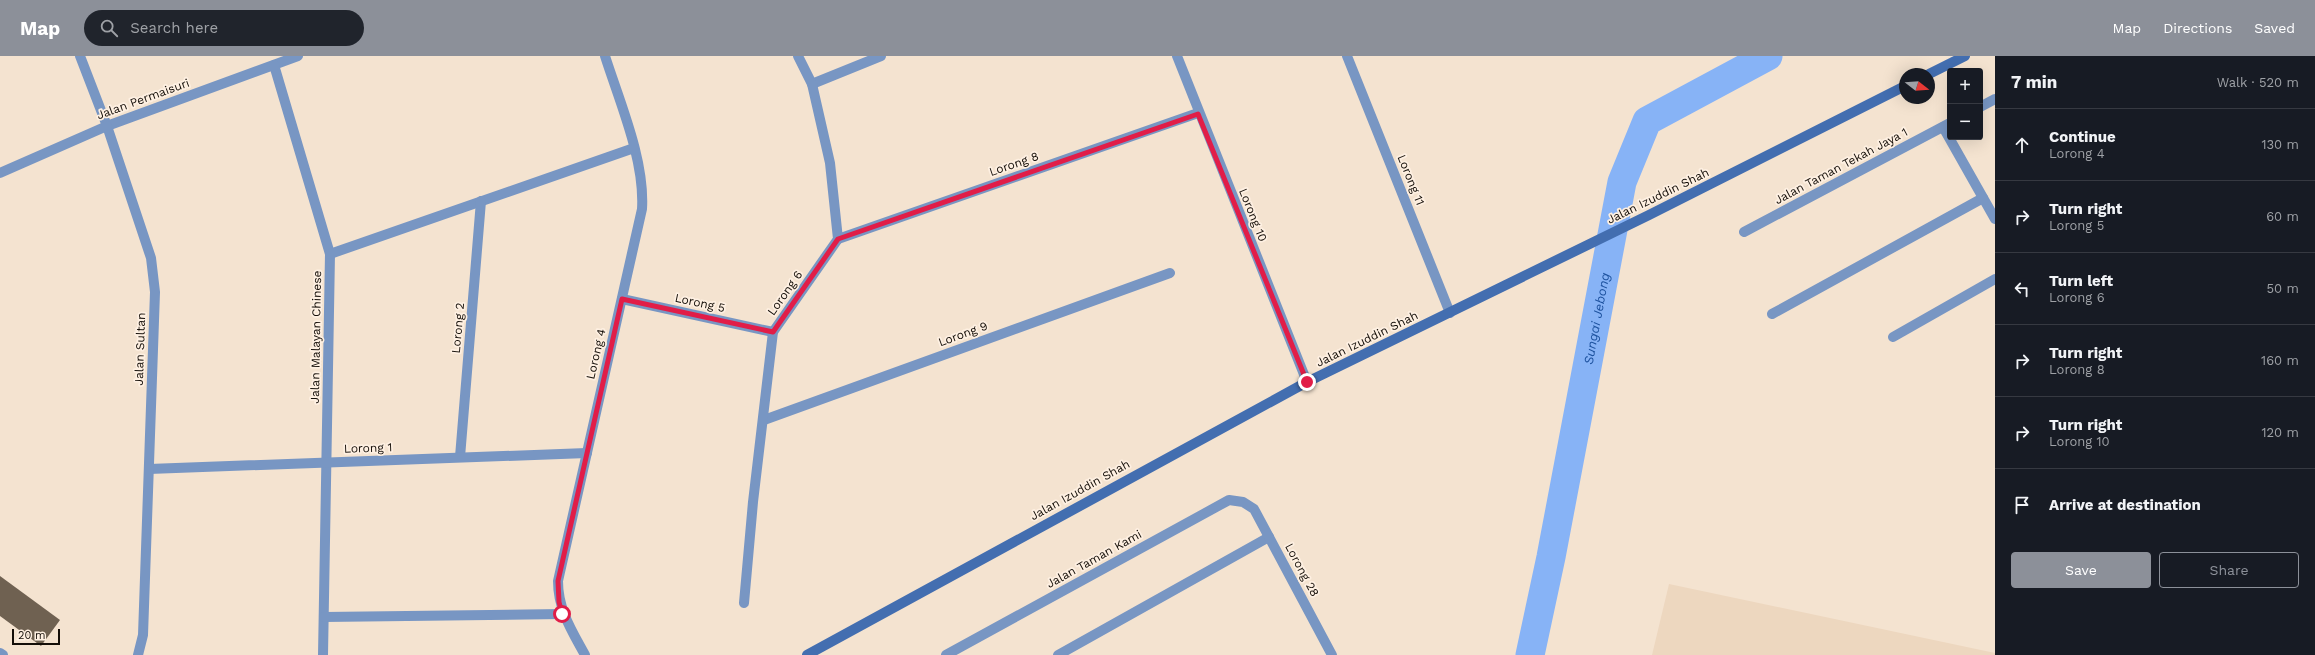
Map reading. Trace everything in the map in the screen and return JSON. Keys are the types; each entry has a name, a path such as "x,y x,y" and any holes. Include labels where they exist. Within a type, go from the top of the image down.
{"main road":[{"path":"1935,71 1965,56"},
{"name":"Jalan Izuddin Shah","path":"808,655 1307,382 1649,216 1899,89"}],"street":[{"name":"Jalan Sultan","path":"80,56 107,126 151,258 156,292 143,635 138,655"},
{"name":"Jalan Permaisuri","path":"0,173 107,126 298,56"},
{"name":"Lorong 4","path":"585,655 562,614 559,602 558,581 642,210 641,178 634,148 605,56"},
{"path":"798,56 812,84 830,163 838,239"},
{"path":"812,84 881,56"},
{"name":"Lorong 10","path":"1177,56 1198,114 1307,382"},
{"name":"Lorong 11","path":"1347,56 1450,313"},
{"name":"Jalan Malayan Chinese","path":"274,65 330,254 323,655"},
{"path":"1983,105 1995,99"},
{"name":"Lorong 8","path":"838,239 1198,114"},
{"path":"1946,125 1995,219"},
{"name":"Jalan Taman Tekah Jaya 1","path":"1744,232 1946,125"},
{"path":"330,254 634,148"},
{"path":"1772,314 1983,198"},
{"name":"Lorong 2","path":"460,457 481,201"},
{"name":"Lorong 6","path":"744,603 753,502 764,420 773,332 838,239"},
{"name":"Lorong 9","path":"764,420 1170,273"},
{"path":"1892,337 1995,279"},
{"name":"Lorong 5","path":"622,299 773,332"},
{"name":"Lorong 1","path":"149,469 587,453"},
{"name":"Jalan Taman Kami","path":"960,651 1229,500 1244,502"},
{"name":"Lorong 28","path":"1244,502 1254,509 1332,655"},
{"path":"1058,655 1269,537"},
{"path":"324,617 562,614"},
{"path":"946,655 960,651"}],"shaded area":[{"path":"1669,584 1995,653 1995,655 1652,655"}],"building":[{"path":"0,576 60,620 41,646 0,616"}],"waterway":[{"name":"Sungai Jebong","path":"1530,655 1551,557 1622,182 1647,121 1768,56"}],"route":[{"path":"562,614 559,602 558,581 622,299 773,332 838,239 1198,114 1307,382"}]}
